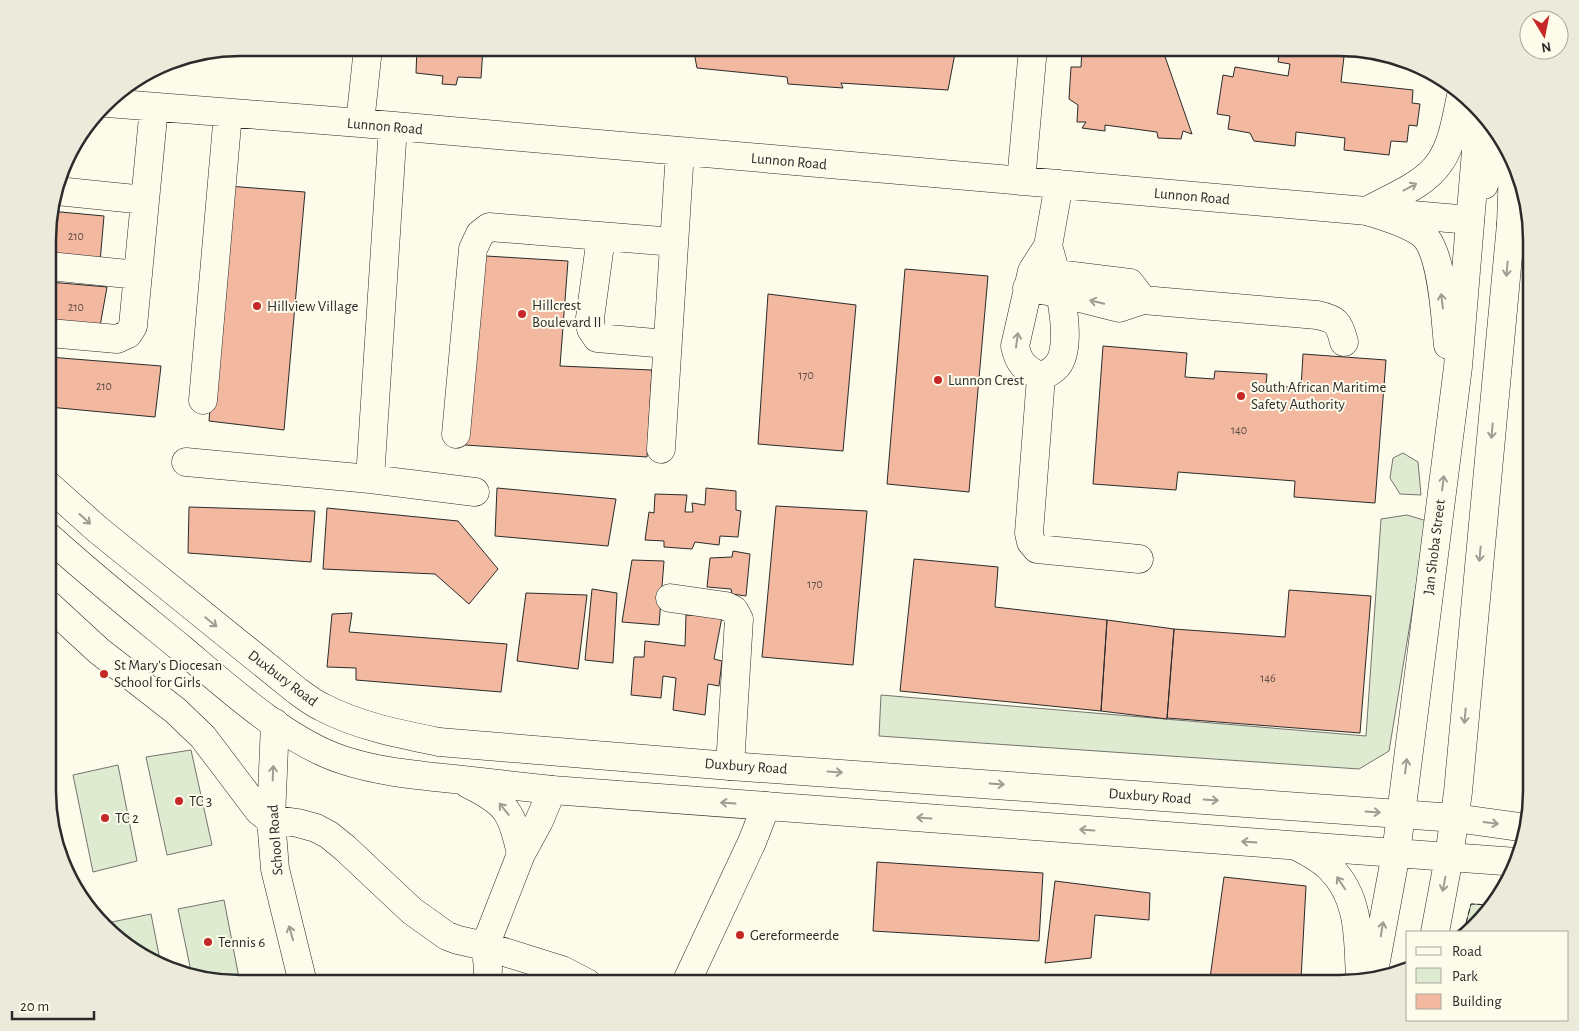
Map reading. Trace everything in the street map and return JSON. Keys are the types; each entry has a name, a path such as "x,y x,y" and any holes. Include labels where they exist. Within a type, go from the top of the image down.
{"main road":[{"path":"360,123 367,56"},
{"path":"1021,181 1032,56"},
{"path":"1367,211 1419,182 1440,162 1453,131 1460,102"},
{"name":"Lunnon Road","path":"117,104 360,123 1470,220"},
{"path":"56,334 117,339 128,334 133,326 154,107"},
{"path":"203,400 228,113"},
{"name":"Jan Shoba Street","path":"1374,971 1396,853 1456,375 1479,121"},
{"path":"370,479 393,126"},
{"path":"1470,220 1488,176 1496,145"},
{"path":"661,449 680,151"},
{"path":"1041,377 1024,367 1017,357 1015,346 1044,282 1059,184"},
{"path":"63,192 145,200"},
{"path":"1434,931 1455,818 1521,225 1517,195"},
{"path":"1367,211 1400,222 1422,234 1429,243 1438,267 1448,345 1456,375"},
{"path":"1456,375 1471,343 1479,276 1483,259 1521,225"},
{"path":"456,434 473,249 480,234 489,227 674,242"},
{"path":"601,237 590,318 591,329 597,338 667,344"},
{"path":"56,267 138,275"},
{"path":"1044,282 1120,308 1143,300 1317,315 1336,321 1341,329 1344,342"},
{"path":"1041,377 1057,367 1063,354 1066,340 1044,282"},
{"path":"1041,377 1029,533 1031,542 1037,548 1139,560"},
{"path":"186,462 370,479 476,492"},
{"name":"Duxbury Road","path":"56,492 97,529 296,690 320,707 357,722 402,735 439,742 730,766 786,768 1455,818 1519,827"},
{"path":"56,543 215,677 275,724 314,747 341,760 370,768 404,774 552,790 1509,861"},
{"path":"670,598 726,606 734,610 739,619 730,766"},
{"path":"56,611 99,650 176,711 203,737 259,811 272,819 316,828 329,835 412,911 438,930 458,940 485,946 562,970 572,975"},
{"name":"School Road","path":"275,724 272,819 275,869 307,975"},
{"path":"402,735 408,742 433,751 509,760 524,764 535,770 545,779 552,790"},
{"path":"488,975 485,946 521,854 539,821 552,790 592,771 613,766 692,762"},
{"path":"461,780 490,794 504,807 512,820 521,854"},
{"path":"690,975 752,842 766,806"},
{"path":"1297,846 1319,859 1331,869 1346,890 1352,903 1357,926 1360,973"}],"green space":[{"path":"1403,453 1418,462 1421,495 1400,494 1390,478 1393,458"},
{"path":"1407,515 1427,521 1389,751 1359,769 879,736 881,695 1366,736 1381,519"},
{"name":"TC 3","path":"191,750 212,845 167,855 146,757"},
{"name":"TC 2","path":"118,765 137,861 93,872 73,775"},
{"name":"Tennis 6","path":"224,900 238,975 216,973 190,968 178,909"},
{"path":"1471,904 1484,905 1469,921 1466,924"},
{"path":"151,914 159,956 128,937 111,922"}],"building":[{"path":"417,56 482,56 481,78 458,77 456,85 442,84 443,76 416,73"},
{"path":"695,56 954,56 948,90 841,83 843,88 788,84 787,77 697,68"},
{"path":"1082,56 1165,56 1192,134 1183,131 1181,139 1158,138 1157,132 1105,125 1105,131 1082,128 1086,122 1077,122 1078,105 1069,99 1071,67 1081,67"},
{"path":"1279,56 1344,56 1341,82 1413,90 1412,103 1420,104 1417,126 1409,125 1407,142 1391,141 1389,155 1344,150 1345,138 1296,132 1295,146 1254,141 1250,133 1228,129 1230,116 1217,114 1223,75 1233,77 1235,67 1288,76 1290,64 1278,62"},
{"name":"Hillview Village","path":"228,186 305,192 284,430 209,421"},
{"path":"59,212 104,216 100,262 56,258"},
{"name":"Hillcrest Boulevard II","path":"486,256 568,261 560,366 652,370 647,457 465,445"},
{"name":"Lunnon Crest","path":"905,269 988,276 969,492 887,484"},
{"path":"56,283 107,287 99,332 56,329"},
{"path":"768,294 856,305 843,451 758,444"},
{"path":"1103,346 1187,353 1185,377 1214,379 1215,371 1267,374 1266,385 1301,388 1303,354 1386,360 1375,503 1294,497 1295,481 1178,472 1176,490 1093,484"},
{"path":"56,358 161,366 155,417 56,408"},
{"path":"497,488 616,499 608,546 495,536"},
{"path":"706,488 736,491 736,510 741,511 738,537 720,536 719,545 695,542 692,549 664,547 664,541 645,540 649,512 654,513 655,494 687,495 685,512 693,512 692,503 705,505"},
{"path":"776,506 867,511 853,665 762,657"},
{"path":"189,507 315,511 311,562 188,553"},
{"path":"327,508 458,521 498,569 469,604 435,574 323,569"},
{"path":"733,551 750,554 746,596 732,594 731,589 707,587 710,558 732,557"},
{"path":"914,559 998,567 995,607 1107,620 1101,711 900,691"},
{"path":"632,560 664,561 659,625 622,622"},
{"path":"592,589 617,593 613,663 585,660"},
{"path":"1289,590 1371,596 1360,733 1167,718 1174,629 1285,637"},
{"path":"526,593 587,595 578,669 517,661"},
{"path":"352,613 349,632 507,644 501,692 356,680 356,668 327,667 332,614"},
{"path":"686,615 722,617 714,659 722,661 719,686 708,684 705,715 673,710 676,678 663,676 661,698 631,695 634,657 644,657 645,641 685,646"},
{"path":"1107,620 1174,629 1167,719 1101,711"},
{"path":"877,862 1043,873 1039,941 873,931"},
{"path":"1224,877 1306,886 1301,975 1210,975"},
{"path":"1055,881 1150,893 1149,920 1095,915 1091,958 1045,963"}],"fence":[{"path":"1466,924 1471,904 1484,905"}],"place":[{"name":"Hillview Village","path":"257,306"},
{"name":"Hillcrest Boulevard II","path":"522,314"},
{"name":"Lunnon Crest","path":"938,380"},
{"name":"South African Maritime Safety Authority","path":"1241,396"},
{"name":"St Mary's Diocesan School for Girls","path":"104,674"},
{"name":"TC 3","path":"179,801"},
{"name":"TC 2","path":"105,818"},
{"name":"Gereformeerde","path":"740,935"},
{"name":"Tennis 6","path":"208,942"}]}
